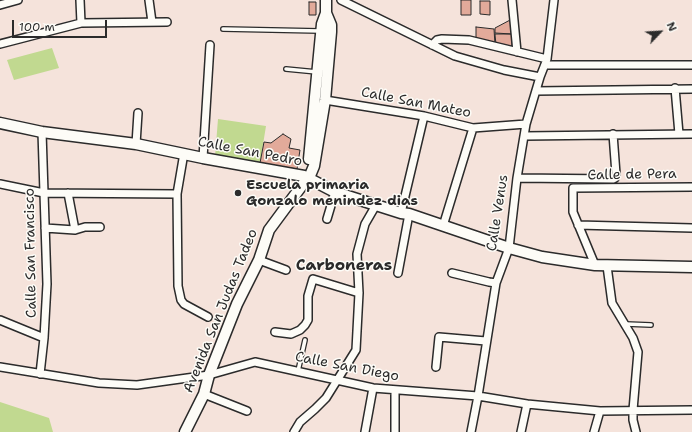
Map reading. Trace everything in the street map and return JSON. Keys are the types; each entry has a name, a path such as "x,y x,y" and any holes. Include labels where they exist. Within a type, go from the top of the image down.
{"street":[{"path":"0,5 18,0"},
{"path":"80,0 81,23"},
{"path":"149,0 152,22"},
{"name":"Avenida San Judas Tadeo","path":"185,432 204,394 209,375 237,304 259,260 269,230 314,166 325,100 327,31 322,24 326,13 326,0"},
{"path":"341,0 455,56 504,70 540,77"},
{"path":"512,0 517,52"},
{"name":"Calle Venus","path":"471,432 496,283 509,248 517,178 526,124 546,62 554,0"},
{"path":"0,44 81,23 167,22"},
{"name":"Avenida San Judas Tadeo","path":"305,179 318,72 327,31"},
{"path":"432,45 437,40 442,39 469,40 517,52 546,62 692,65"},
{"path":"203,158 210,45"},
{"path":"675,88 678,134"},
{"path":"536,91 675,88 692,89"},
{"name":"Calle San Mateo","path":"325,100 424,116 472,128 526,124"},
{"path":"136,144 138,113"},
{"path":"398,273 405,214 424,116"},
{"name":"Calle San Pedro","path":"0,123 42,132 136,144 305,179 335,192 509,248 542,257 607,266 692,266"},
{"path":"443,226 472,128"},
{"name":"Calle San Francisco","path":"40,374 47,284 42,132"},
{"path":"517,178 615,178 613,134"},
{"path":"525,136 692,134"},
{"path":"184,154 177,194 178,286 181,300 184,304 208,317"},
{"path":"0,184 44,193 177,194"},
{"name":"Calle de Pera","path":"578,225 573,212 573,188 692,187"},
{"path":"327,219 335,192"},
{"path":"68,193 75,230"},
{"path":"294,432 300,422 326,398 356,350 359,293 357,254 365,224 376,205"},
{"path":"595,265 578,225 692,228"},
{"path":"45,228 75,230 85,227 100,228"},
{"path":"259,260 286,270"},
{"path":"607,266 612,303 633,338 638,352 633,410 633,420 636,432"},
{"path":"452,273 496,283"},
{"path":"275,332 291,334 300,330 305,325 308,320 308,296 313,279 359,293"},
{"path":"0,320 44,338"},
{"path":"436,367 439,337 486,340"},
{"name":"Calle San Diego","path":"0,367 99,383 137,385 209,375 256,362 337,381 395,391 478,396 527,404 600,411 692,410"},
{"path":"366,432 373,388"},
{"path":"395,391 395,432"},
{"path":"204,394 247,411"},
{"path":"522,432 527,404"},
{"path":"594,432 600,411"}],"lane":[{"path":"223,29 327,31"},
{"path":"286,69 318,72"},
{"path":"624,324 651,325"},
{"path":"298,371 305,340"}],"path":[{"path":"208,317 228,327"}],"green space":[{"path":"52,48 59,68 14,80 7,60"},
{"path":"218,119 266,126 260,163 215,157"},
{"path":"0,402 49,418 53,432 0,432"}],"building":[{"path":"461,0 471,0 471,15 461,15"},
{"path":"480,1 490,1 490,15 480,14"},
{"path":"309,2 316,2 316,15 309,15"},
{"path":"512,19 512,34 495,33 495,28"},
{"path":"476,27 494,29 495,45 476,39"},
{"path":"495,34 512,34 512,48 496,45"},
{"path":"283,134 291,139 289,148 300,150 297,169 260,163 264,142 271,143"}],"place":[{"name":"Escuela primaria Gonzalo menindez dias","path":"238,193"}],"district":[{"name":"Carboneras","path":"344,266"}]}
